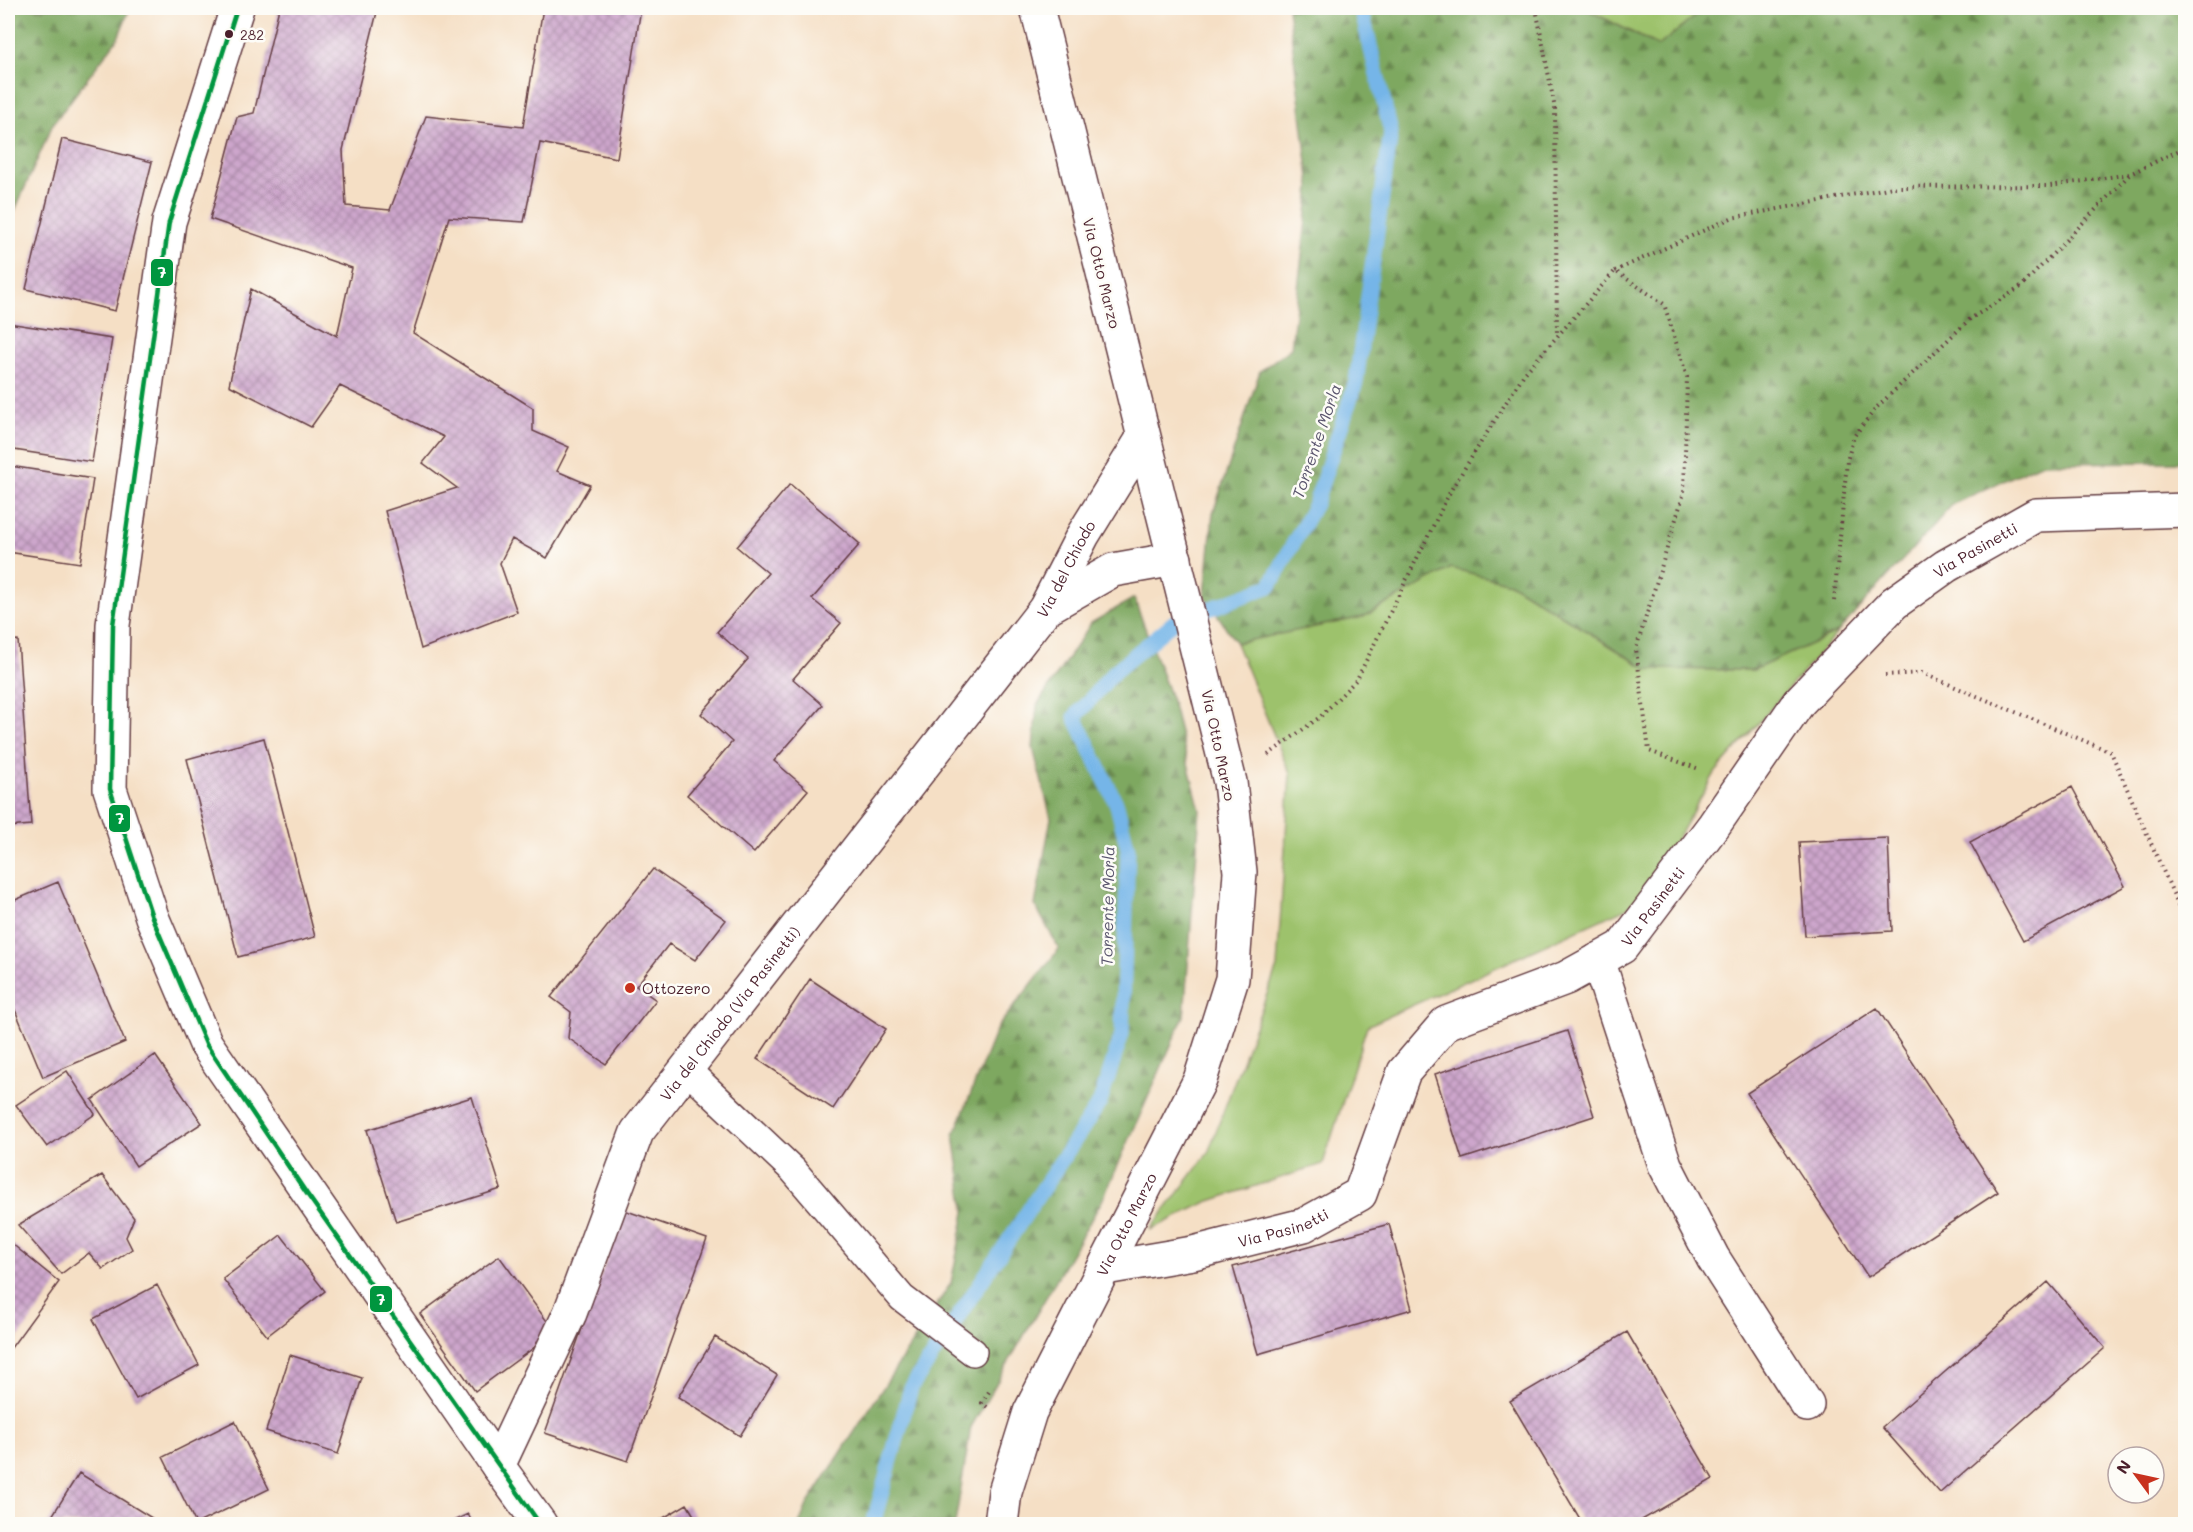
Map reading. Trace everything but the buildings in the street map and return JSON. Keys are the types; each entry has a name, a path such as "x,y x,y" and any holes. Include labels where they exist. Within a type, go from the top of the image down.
{"street":[{"path":"237,8 169,222 113,625 110,789 152,917 206,1044 540,1524"},
{"name":"Via Otto Marzo","path":"1001,1524 1005,1492 1030,1412 1200,1080 1233,979 1240,872 1230,782 1037,8"},
{"name":"Via del Chiodo","path":"1045,609 1083,535 1143,438"},
{"name":"Via Pasinetti","path":"1105,1268 1193,1252 1304,1225 1360,1194 1404,1072 1446,1023 1566,978 1622,947 1742,785 1799,702 1894,603 1946,566 2036,515 2186,510"},
{"name":"Via del Chiodo","path":"1045,609 1113,570 1176,564"},
{"name":"Via del Chiodo (Via Pasinetti)","path":"498,1466 570,1313 637,1132 1045,609"},
{"path":"1598,960 1665,1165 1713,1258 1807,1405"}],"lane":[{"path":"686,1069 793,1170 902,1298 973,1352"}],"path":[{"path":"1536,8 1555,109 1557,336"},
{"path":"1230,782 1320,717 1357,679 1451,490 1524,374 1615,271 1731,218 1893,187 2050,186 2130,174 2186,147"},
{"path":"2130,174 2021,287 1970,319 1877,407 1854,436 1847,461 1833,620 1847,650 1872,676 1923,672 2111,752 2186,923"},
{"path":"1615,271 1664,304 1687,377 1684,493 1636,649 1649,751 1742,785"}],"green space":[{"path":"8,8 130,8 118,38 53,124 8,226"},
{"path":"1288,8 1584,8 1658,46 1706,8 2185,8 2185,462 2042,463 1953,504 1838,632 1753,670 1647,669 1510,583 1451,568 1363,617 1236,643 1205,596 1213,513 1260,371 1291,348 1310,187"},
{"path":"1584,8 1706,8 1659,46"},
{"path":"1451,568 1510,583 1647,669 1753,670 1838,632 1715,773 1640,902 1367,1026 1323,1164 1207,1202 1150,1230 1208,1153 1277,967 1290,774 1236,643 1363,617"},
{"path":"1134,598 1172,701 1200,810 1184,1016 1103,1199 971,1427 955,1524 799,1524 807,1505 951,1283 965,1212 954,1135 997,1028 1059,949 1035,905 1051,818 1033,748 1037,705 1091,623"}],"waterway":[{"name":"Torrente Morla","path":"873,1524 911,1388 1100,1102 1122,1034 1128,849 1117,805 1075,717 1114,672 1174,622 1270,586 1315,504 1356,382 1391,132 1361,8"}],"transit line":[{"name":"7","path":"237,8 169,222 113,625 110,789 152,917 206,1044 307,1194 540,1524"}],"place":[{"name":"282","path":"229,34"},
{"name":"Ottozero","path":"630,988"}]}
